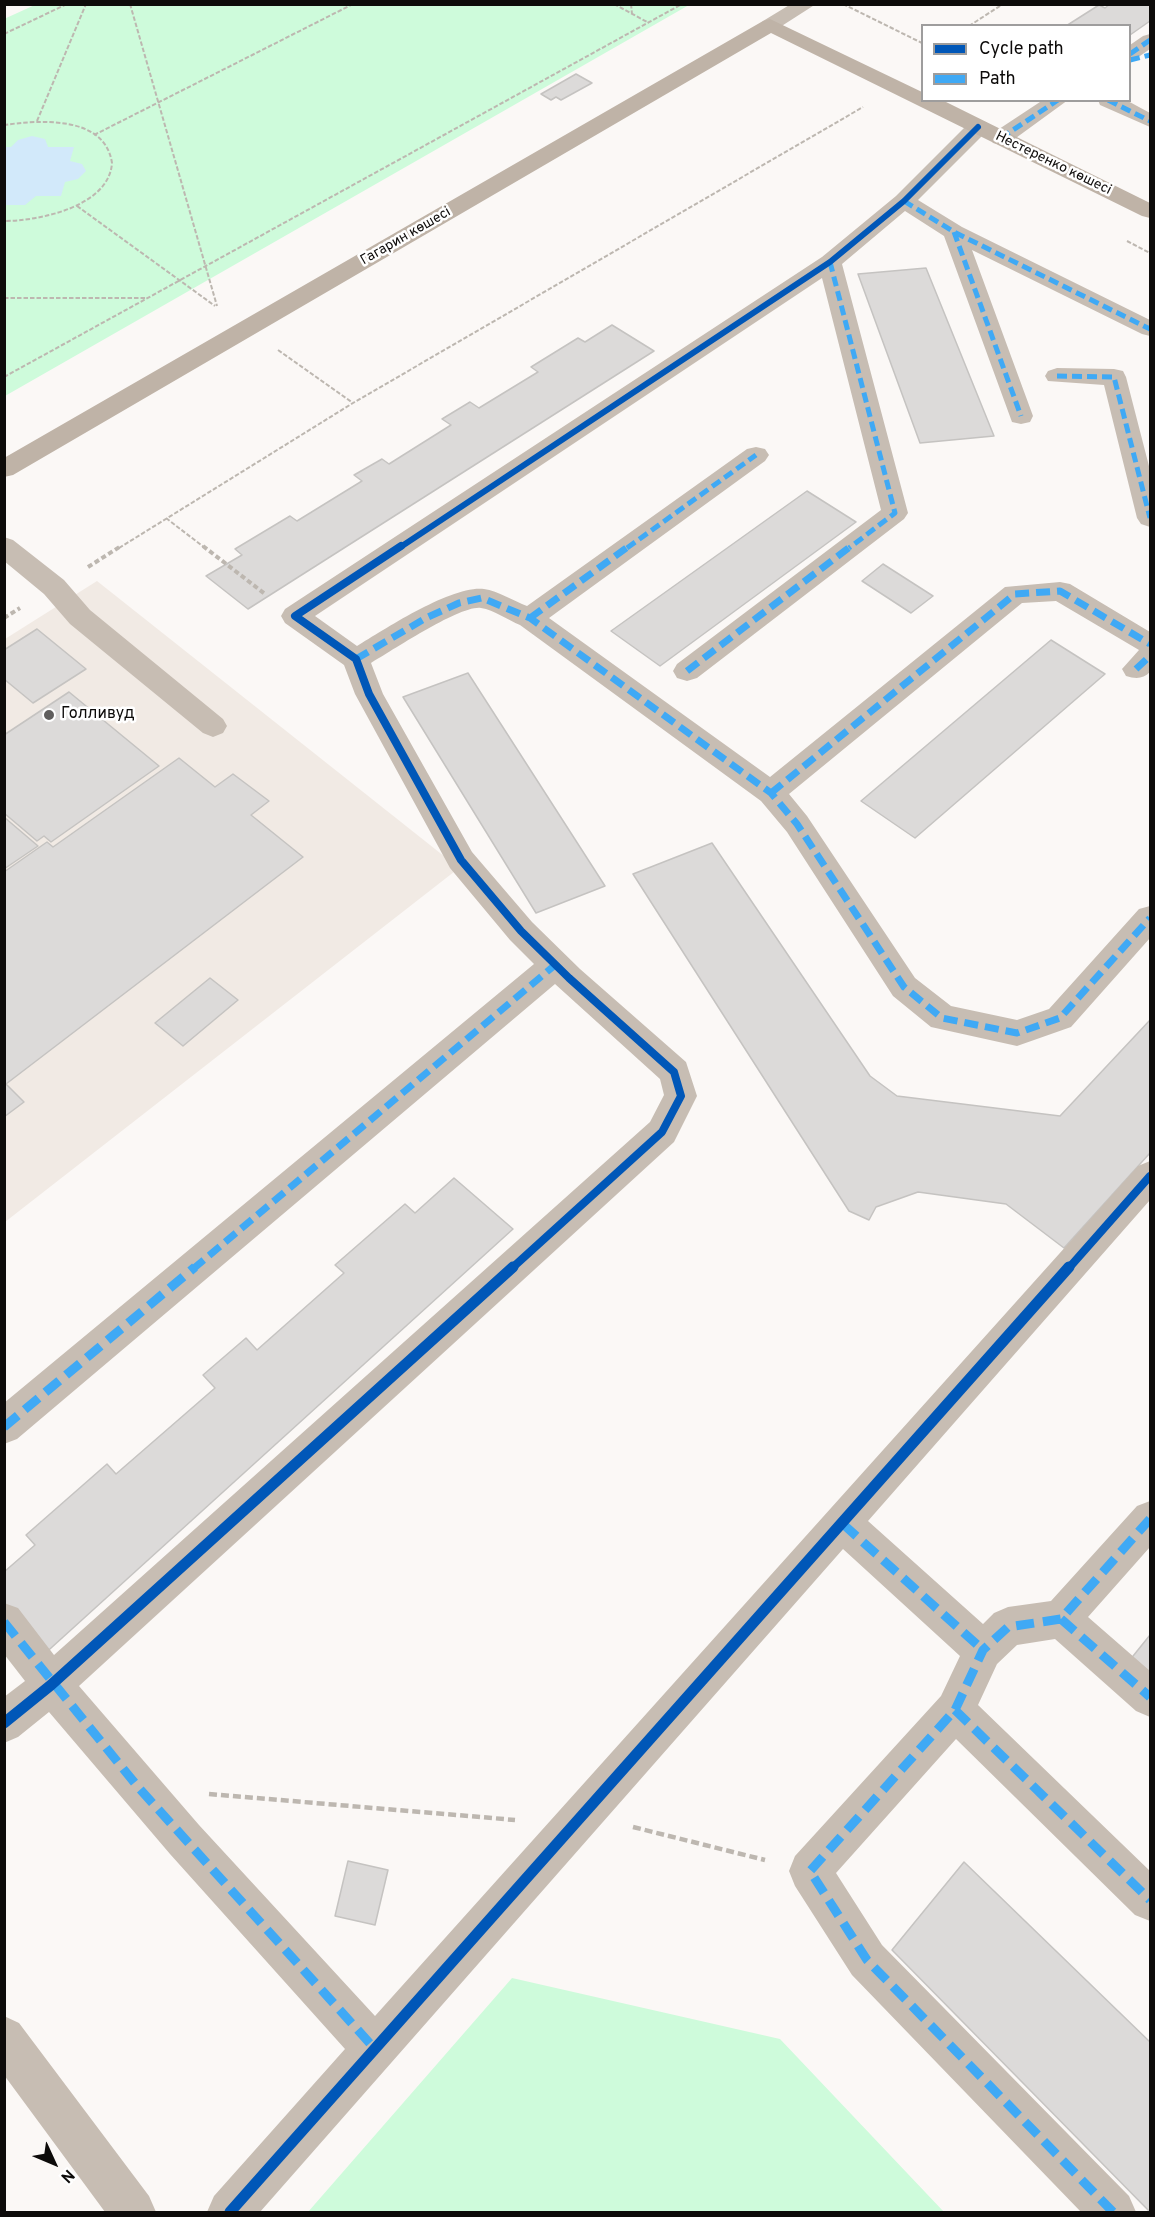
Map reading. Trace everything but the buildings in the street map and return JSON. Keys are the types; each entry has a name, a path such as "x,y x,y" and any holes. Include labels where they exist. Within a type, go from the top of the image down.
{"main road":[{"name":"Нестеренко көшесі","path":"771,25 921,99"},
{"name":"Гагарин көшесі","path":"4,469 771,25"},
{"name":"Нестеренко көшесі","path":"927,102 1150,212"}],"street":[{"name":"Гагарин көшесі","path":"771,25 806,4"},
{"path":"1131,53 1150,40"},
{"path":"1131,60 1150,56"},
{"path":"1001,138 1055,102"},
{"path":"1112,102 1150,121"},
{"path":"4,1723 51,1685 662,1132 681,1096 674,1072 555,965 521,931 461,860 369,694 356,659 295,616 830,262 904,201 978,127"},
{"path":"904,201 954,232 1150,329"},
{"path":"954,232 1021,416"},
{"path":"687,671 895,513 830,262"},
{"path":"1057,376 1114,377 1150,518"},
{"path":"530,618 756,455"},
{"path":"4,546 54,587 80,616 213,726"},
{"path":"771,793 1015,594 1060,591 1150,644"},
{"path":"356,659 426,618 459,603 482,598 530,618 771,793 797,824 904,987 942,1018 1017,1033 1060,1018 1150,918"},
{"path":"4,1427 555,965"},
{"path":"230,2212 1150,1176"},
{"path":"1113,2212 867,1960 810,1871 955,1710 983,1650 1008,1627 1061,1619 1150,1519"},
{"path":"843,1524 983,1650"},
{"path":"1061,1619 1150,1697"},
{"path":"4,1622 51,1685 141,1789 375,2049"},
{"path":"955,1710 1150,1900"},
{"path":"4,2038 133,2212"}],"path":[{"path":"4,34 67,4"},
{"path":"37,121 86,4"},
{"path":"130,4 217,307"},
{"path":"94,135 353,4"},
{"path":"614,4 649,23"},
{"path":"631,4 632,14"},
{"path":"4,377 682,4"},
{"path":"843,4 921,43"},
{"path":"972,24 1003,4"},
{"path":"54,587 353,404 895,86"},
{"path":"4,125 37,121 68,125 94,135 103,142 111,160 111,169 100,189 77,206 27,220 4,221"},
{"path":"4,298 147,298"},
{"path":"166,518 295,616"},
{"path":"141,1789 576,1825 615,1823 810,1871"}],"shaded area":[{"path":"97,581 459,868 5,1222 5,639"}],"green space":[{"path":"37,4 689,5 5,396 4,19"},
{"path":"512,1978 780,2039 944,2212 308,2212"}],"water":[{"path":"32,136 45,139 48,147 74,147 70,161 82,164 86,171 78,179 65,182 61,196 36,196 25,205 5,205 5,147 11,147 18,140"}],"marked path":[{"path":"1131,53 1150,40"},
{"path":"1131,60 1150,55"},
{"path":"1001,138 1055,102"},
{"path":"1112,102 1150,121"},
{"path":"904,201 954,232 1150,329"},
{"path":"954,232 1021,416"},
{"path":"687,671 895,513 830,262"},
{"path":"1057,376 1114,377 1150,518"},
{"path":"530,618 756,455"},
{"path":"771,793 1015,594 1060,591 1150,644"},
{"path":"356,659 426,618 459,603 482,598 530,618 771,793 797,824 904,987 942,1018 1017,1033 1060,1018 1150,918"},
{"path":"1136,669 1150,656"},
{"path":"4,1427 555,965"},
{"path":"1113,2212 867,1960 810,1871 955,1710 983,1650 1008,1627 1061,1619 1150,1519"},
{"path":"843,1524 983,1650"},
{"path":"1061,1619 1150,1697"},
{"path":"4,1622 47,1678 138,1787 375,2049"},
{"path":"955,1710 1150,1900"}],"cycle path":[{"path":"4,1723 51,1685 662,1132 681,1096 674,1072 569,978 521,931 461,860 369,694 356,659 295,616 830,262 904,201 978,127"},
{"path":"230,2212 1150,1176"}],"place":[{"name":"Голливуд","path":"49,715"}]}
